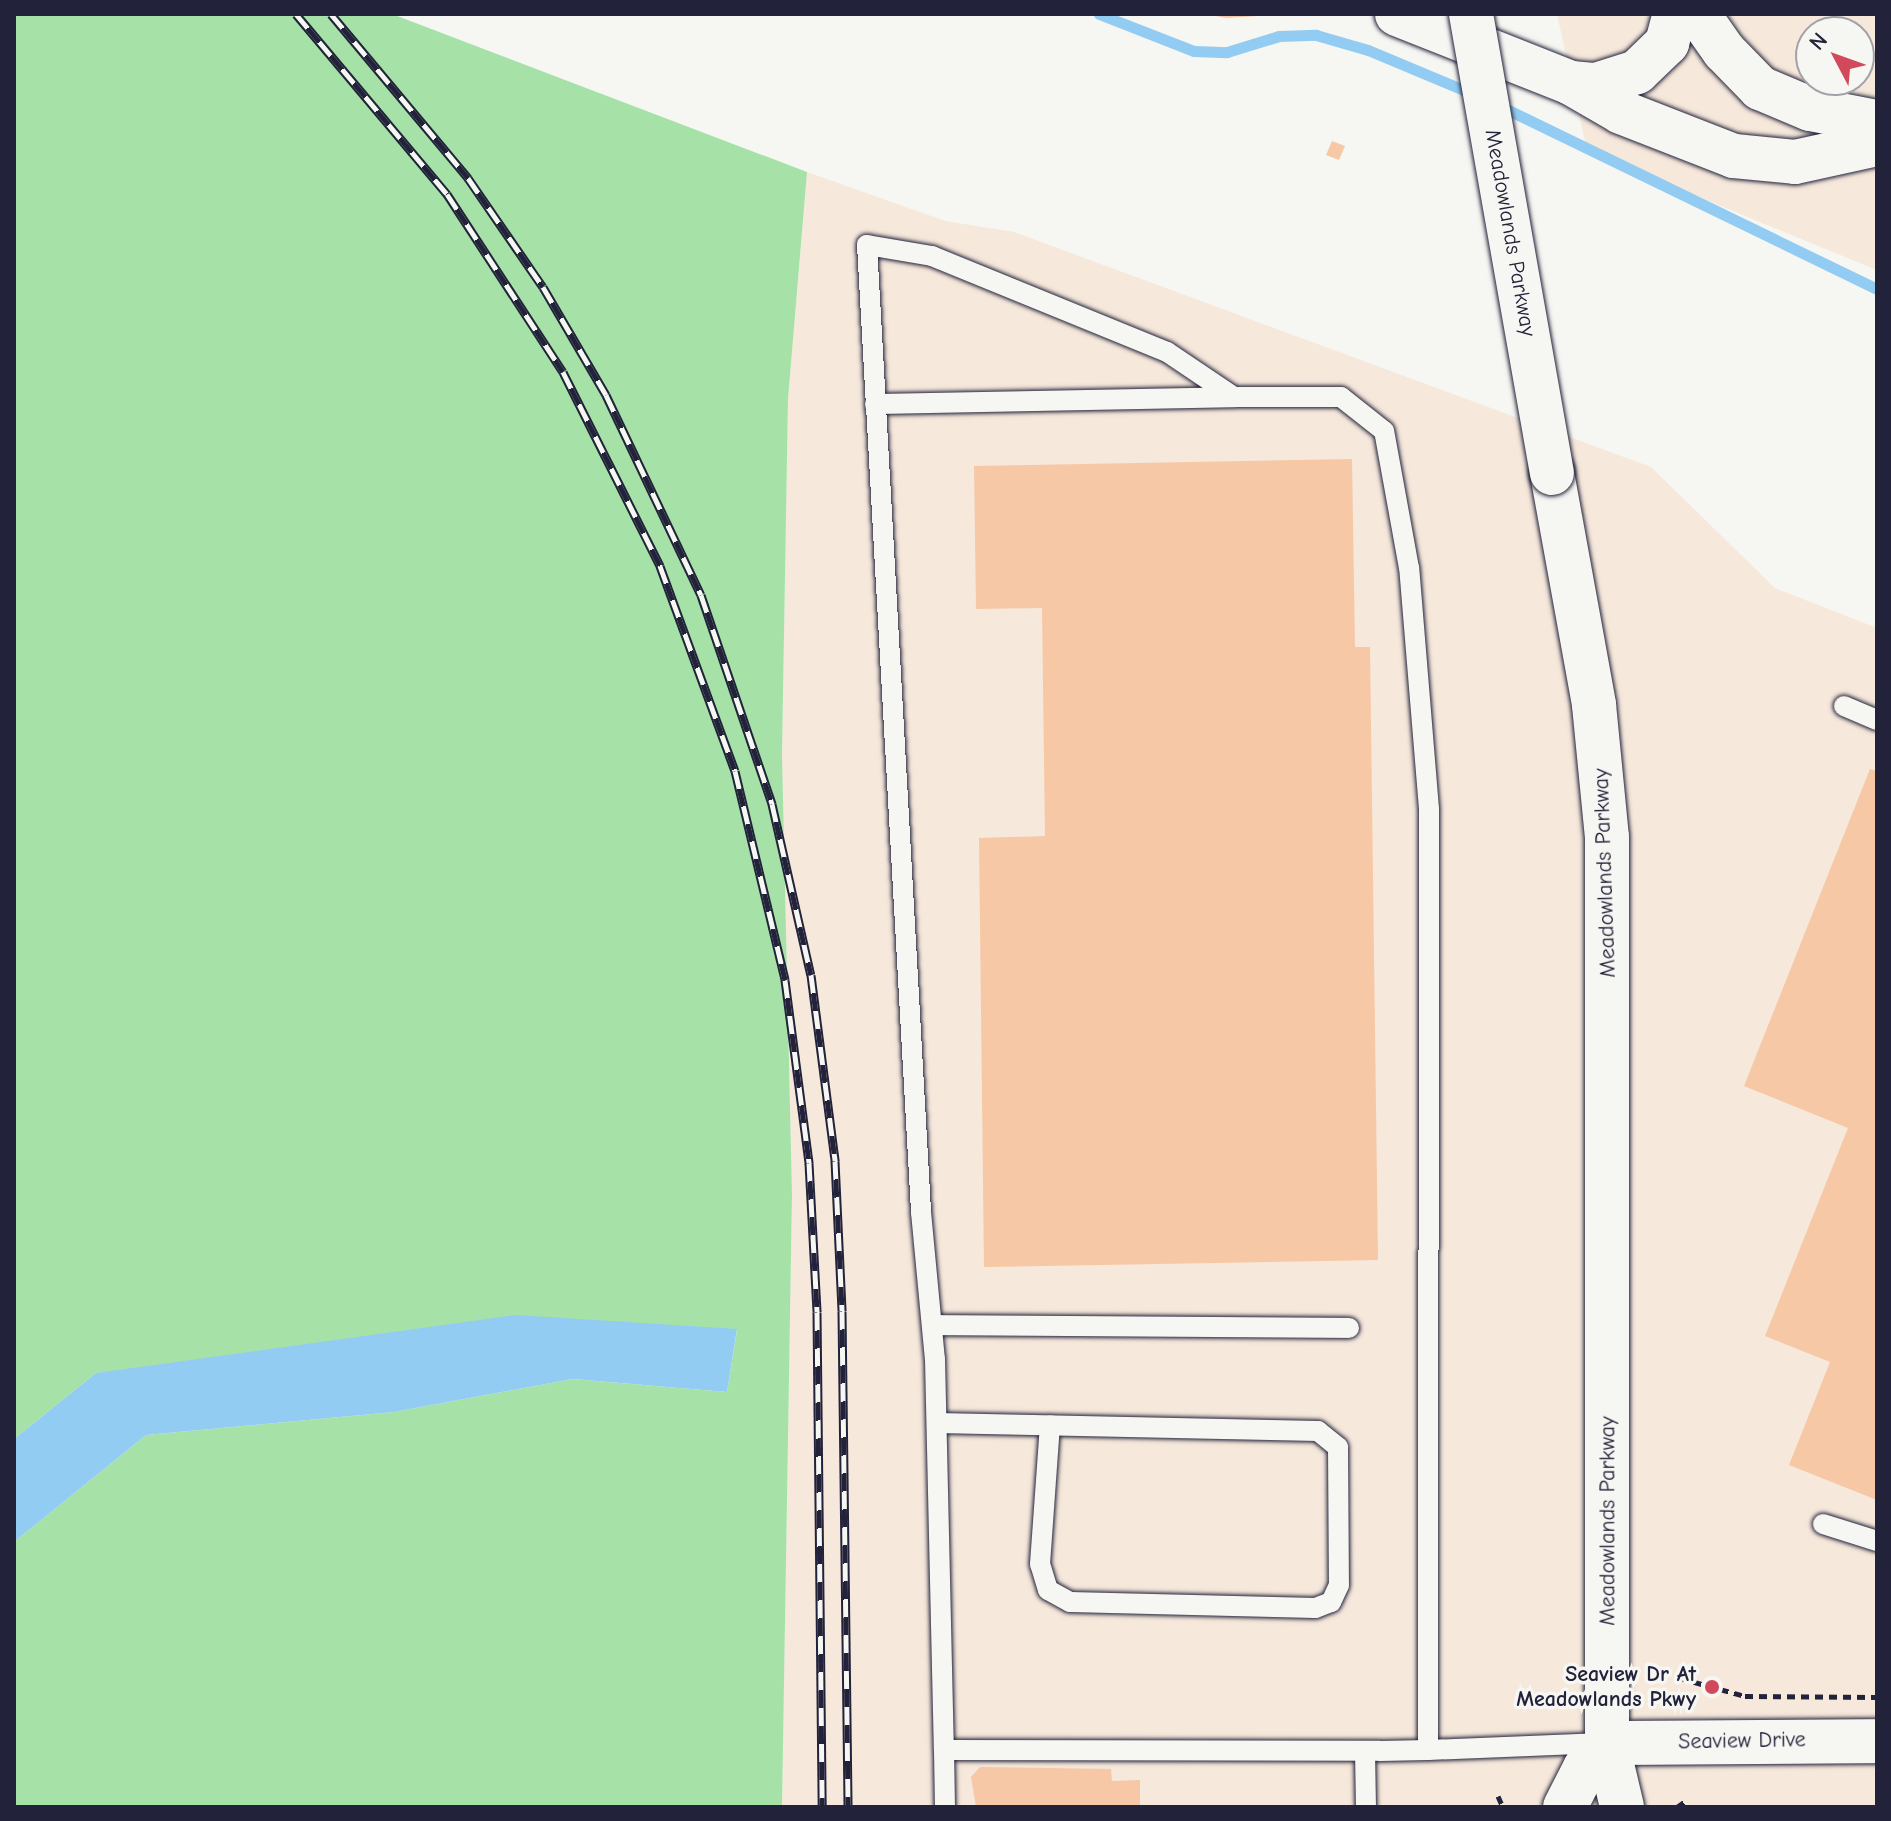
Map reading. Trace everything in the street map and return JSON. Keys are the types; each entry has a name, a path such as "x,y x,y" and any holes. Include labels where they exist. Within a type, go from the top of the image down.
{"main road":[{"name":"Meadowlands Parkway","path":"1471,14 1594,705 1607,837 1607,1743 1622,1807"},
{"path":"1571,83 1618,81 1637,72 1667,43 1675,14"},
{"path":"1698,14 1724,51 1760,88 1810,109 1877,122"},
{"path":"1402,17 1571,83 1621,112 1734,156 1795,162 1877,144"},
{"name":"Seaview Drive","path":"1607,1743 1877,1741"},
{"path":"1565,1807 1585,1768 1607,1743"}],"lane":[{"path":"945,1807 937,1423 867,245 932,256 1167,352 1234,397"},
{"path":"875,404 1341,397 1384,431 1409,568 1429,809 1428,1750"},
{"path":"1844,706 1877,720"},
{"path":"932,1325 1349,1328"},
{"path":"937,1423 1050,1425 1318,1431 1338,1447 1339,1585 1331,1602 1315,1608 1070,1602 1048,1590 1040,1564 1050,1425"},
{"path":"1823,1524 1877,1541"},
{"path":"944,1750 1365,1751 1607,1743"},
{"path":"1365,1751 1366,1807"}],"path":[{"path":"1680,1678 1745,1696 1877,1697"},
{"path":"1498,1796 1503,1807"},
{"path":"1677,1807 1687,1800"}],"shaded area":[{"path":"1557,14 1877,14 1877,270 1587,151"},
{"path":"807,172 945,221 1014,232 1651,467 1775,588 1877,628 1877,1807 782,1807 792,1195 782,754 788,399"}],"green space":[{"path":"14,14 392,14 807,172 788,399 782,754 792,1195 782,1807 14,1807 14,1542 146,1435 394,1412 573,1379 727,1392 737,1330 96,1373 14,1439"}],"water":[{"path":"516,1315 737,1329 727,1392 573,1379 394,1412 146,1435 14,1542 14,1439 96,1373"}],"building":[{"path":"1206,14 1257,14 1257,16 1226,18"},
{"path":"1332,141 1345,146 1339,160 1326,155"},
{"path":"1352,459 1355,647 1370,647 1378,1260 984,1267 979,838 1045,836 1042,608 976,609 974,466"},
{"path":"1870,769 1877,771 1877,1500 1789,1465 1830,1362 1765,1336 1848,1128 1744,1086"},
{"path":"980,1767 1111,1769 1112,1781 1140,1780 1140,1807 976,1807 971,1777"}],"waterway":[{"path":"1099,14 1194,51 1227,52 1279,36 1316,35 1368,50 1473,94"},
{"path":"1500,106 1877,289"}],"railway":[{"path":"296,14 447,194 563,372 660,566 735,771 785,980 809,1163 817,1312 822,1807"},
{"path":"331,14 468,178 543,287 606,395 701,595 772,804 811,975 835,1161 842,1311 848,1807"}],"place":[{"name":"Seaview Dr At Meadowlands Pkwy","path":"1712,1687"}]}
